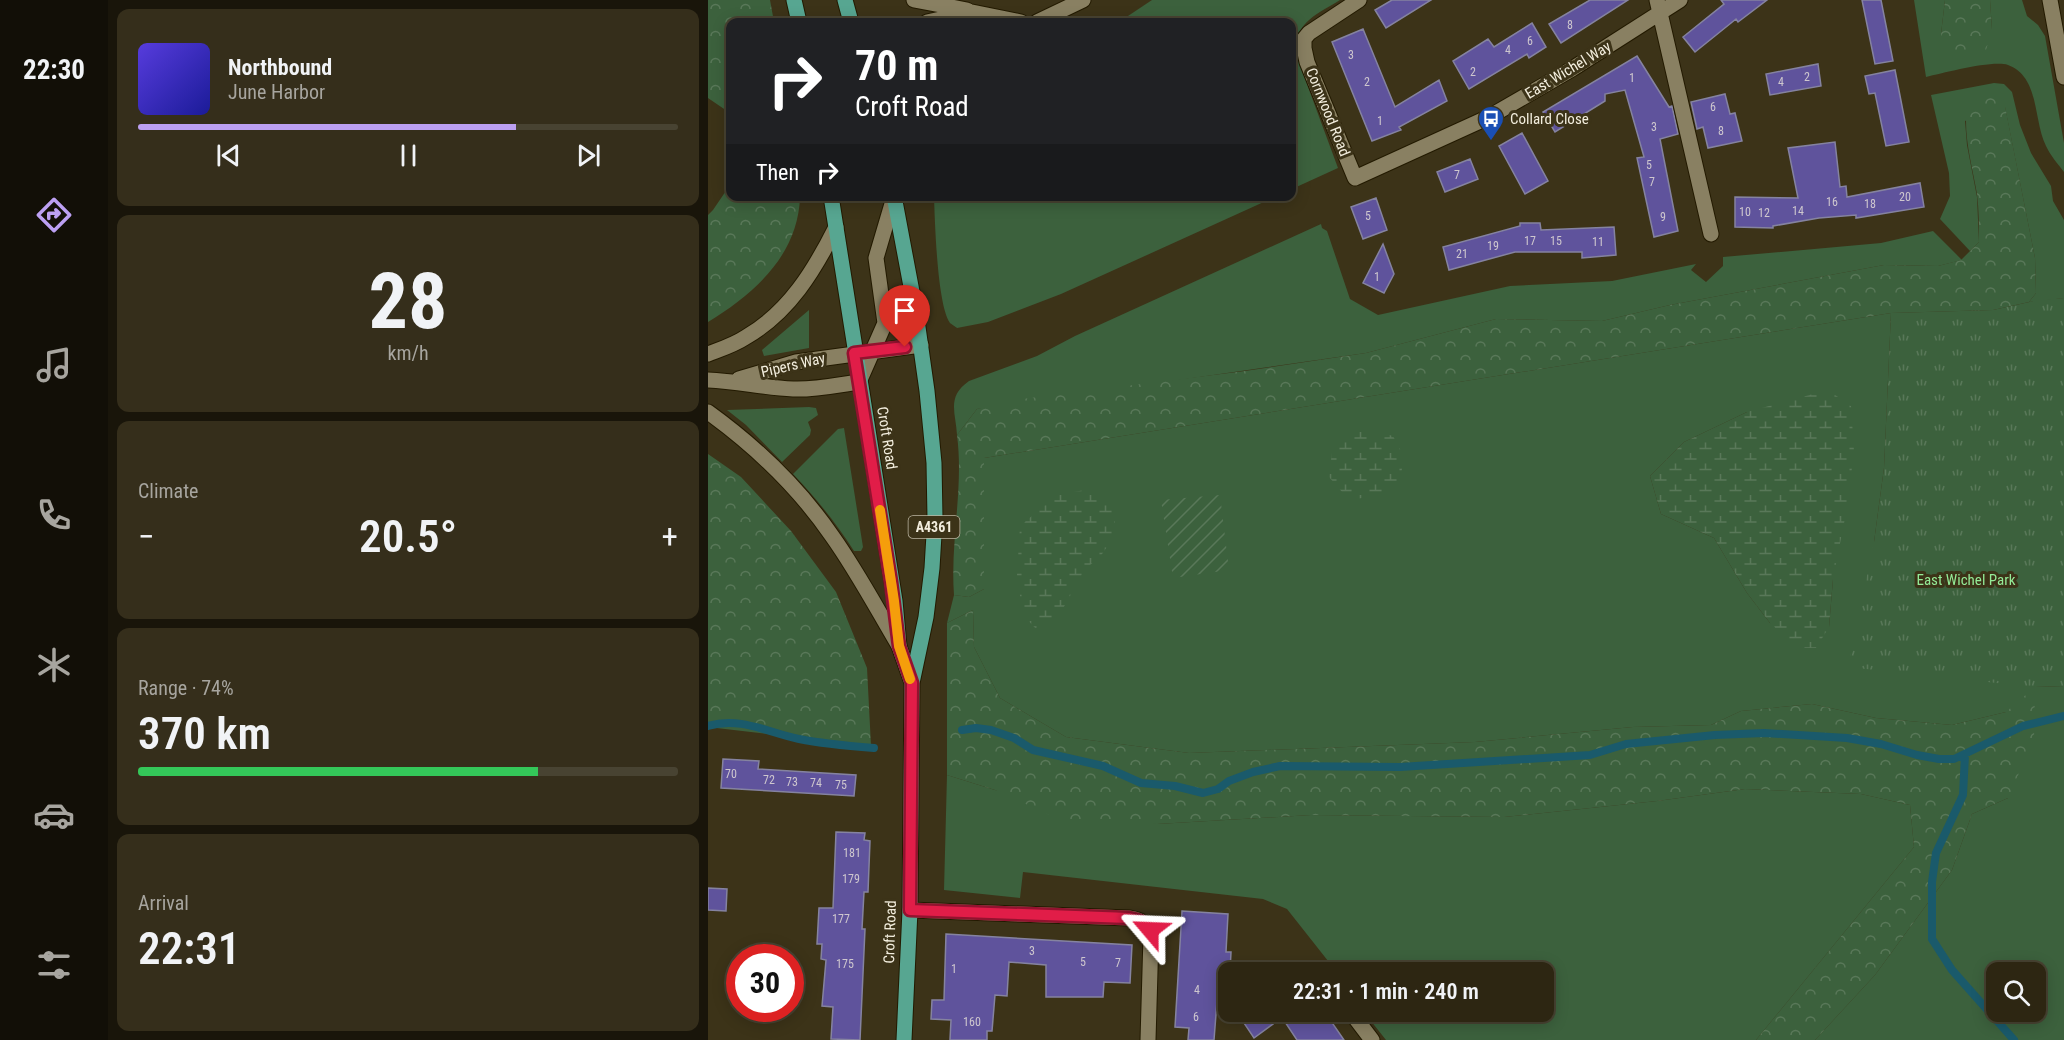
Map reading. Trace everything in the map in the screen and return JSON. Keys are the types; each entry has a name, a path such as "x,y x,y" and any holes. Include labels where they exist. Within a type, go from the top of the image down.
{"main road":[{"path":"794,0 798,18"},
{"path":"845,0 850,18"},
{"name":"Croft Road","path":"832,201 899,646 912,683"},
{"name":"Croft Road","path":"895,201 921,345 934,451 935,518 926,616 912,683 910,910 904,1040"}],"street":[{"path":"914,0 1001,18"},
{"path":"1045,18 1083,0"},
{"name":"Cornwood Road","path":"1355,178 1312,74 1304,48 1304,39 1309,33 1359,0"},
{"name":"East Wichel Way","path":"1355,178 1489,117 1572,69 1659,6 1680,0"},
{"path":"2050,0 2064,77"},
{"path":"1659,6 1711,234"},
{"path":"945,18 972,12"},
{"path":"859,382 885,321 876,258 893,201"},
{"path":"708,354 744,339 784,307 812,272 836,228"},
{"name":"Pipers Way","path":"733,381 796,362 921,345"},
{"name":"Pipers Way","path":"708,380 790,389 859,382"},
{"path":"708,412 760,455 801,496 841,548 899,646"},
{"path":"910,910 1140,920 1146,924 1151,936 1148,1040"},
{"path":"1357,1022 1369,1039"}],"green space":[{"path":"708,0 770,0 773,18 726,18 726,110 708,98"},
{"path":"1152,0 1340,0 1310,19 1300,31 1296,42 1296,18 1125,18"},
{"path":"1914,0 1945,0 1941,34 1992,30 1990,0 2022,0 2027,16 2038,25 2045,36 2064,143 2064,172 2046,146 2031,89 2026,79 2018,71 2008,65 1991,64 1926,77"},
{"path":"1945,0 1990,0 1992,30 1986,50 1949,53 1941,34"},
{"path":"1296,54 1338,168 1296,187"},
{"path":"1994,83 2004,84 2012,92 2020,125 2031,153 2051,186 2053,201 2064,220 2064,298 2029,302 2036,293 2035,258 2005,107 1965,121 1977,197 1979,242 1970,251 1940,219 1950,196 1949,173 1931,95"},
{"path":"1994,96 2005,106 2035,258 2036,293 2029,302 1993,310 1891,313 984,458 984,589 969,597 954,595 953,575 959,475 957,435 977,409 1014,400 1245,371 1366,353 1496,319 1602,321 1670,305 1884,265 1938,266 1961,260 1979,242 1977,194 1967,139 1967,105"},
{"path":"726,191 726,201 799,201 791,237 771,270 742,298 708,322 708,215"},
{"path":"934,201 1266,201 1061,294 988,322 957,328 950,323 946,313 938,262"},
{"path":"1321,224 1322,228 1327,231 1350,299 1378,315 1510,286 1612,281 1696,264 1691,270 1706,282 1723,266 1723,257 1881,243 1933,231 1962,260 1938,266 1884,265 1670,305 1602,321 1496,319 1366,353 977,409 957,435 955,399 957,393 969,381 1037,356 1075,336"},
{"name":"East Wichel Park","path":"2064,298 2064,686 2035,687 1848,667 1874,542 1884,468 1891,313 1993,310 2038,300"},
{"path":"809,310 809,348 764,356 762,350"},
{"path":"1891,313 1884,468 1874,542 2035,687 2064,686 2064,1040 1815,1040 1875,975 1952,870 1972,814 2008,798 2006,712 1952,725 1876,718 1812,704 1741,711 1711,725 1633,727 1475,742 1189,753 1066,737 1000,698 974,647 973,610 947,623 954,595 969,597 984,589 984,458","holes":["1747,412 1833,579 1829,627 1770,623 1747,593 1714,538 1661,514 1650,476 1684,442"]},
{"path":"1828,390 1851,406 1854,452 1846,513 1833,579 1829,627 1816,648 1797,648 1770,623 1747,593 1714,538 1661,514 1650,476 1684,442 1747,412"},
{"path":"816,408 818,415 808,422 810,435 782,462 746,425 727,410"},
{"path":"844,428 863,547 861,551 854,551 810,492 793,474 838,429"},
{"path":"1363,428 1393,436 1404,457 1400,480 1381,495 1349,500 1329,477 1333,444"},
{"path":"708,454 741,477 791,531 836,592 867,668 871,746 708,727"},
{"path":"1085,490 1115,510 1115,535 1100,557 1085,569 1056,621 1038,631 1023,615 1017,575 1020,526 1057,495"},
{"path":"1220,495 1229,570 1173,578 1161,500"},
{"path":"973,610 974,647 1000,698 1066,737 1189,753 1475,742 1633,727 1711,725 1741,711 1812,704 1876,718 1952,725 2006,712 2035,687 2034,739 2008,798 1972,814 1952,870 1875,975 1815,1040 1756,1040 1914,847 1910,805 1861,794 1745,789 1504,817 1311,815 1157,824 1065,822 995,790 947,775 947,623"},
{"path":"947,775 995,790 1157,824 1311,815 1504,817 1745,789 1861,794 1910,805 1914,847 1756,1040 1386,1040 1372,1022 1554,1022 1554,962 1329,962 1287,909 1263,899 1023,872 1020,898 944,890"}],"building":[{"path":"1392,0 1431,0 1386,28 1375,10"},
{"path":"1590,0 1628,0 1561,43 1549,24"},
{"path":"1721,0 1767,0 1738,22 1736,19 1695,52 1683,37 1724,4"},
{"path":"1862,0 1881,0 1893,61 1875,64"},
{"path":"1532,23 1546,47 1529,58 1527,54 1469,89 1453,61 1488,39 1494,47"},
{"path":"1363,29 1395,107 1439,80 1447,101 1399,127 1401,130 1372,141 1332,42"},
{"path":"1637,56 1669,107 1672,106 1678,134 1660,139 1678,231 1654,237 1637,158 1644,157 1625,90 1605,94 1605,101 1555,132 1543,112"},
{"path":"1818,64 1821,86 1770,95 1766,74"},
{"path":"1895,70 1909,142 1886,146 1875,93 1869,94 1865,76"},
{"path":"1725,94 1730,114 1735,113 1742,141 1708,148 1703,127 1697,129 1691,102"},
{"path":"1522,133 1548,181 1525,194 1499,146"},
{"path":"1835,142 1840,187 1846,186 1847,197 1920,183 1924,207 1856,218 1856,215 1819,218 1773,226 1773,228 1735,227 1735,197 1798,198 1788,148"},
{"path":"1470,159 1478,179 1445,192 1437,172"},
{"path":"1376,198 1387,230 1363,239 1351,207"},
{"path":"1520,223 1540,223 1541,230 1614,227 1616,255 1582,258 1582,252 1515,252 1449,270 1443,247 1520,226"},
{"path":"1383,244 1394,274 1384,293 1363,283"},
{"path":"723,759 759,761 758,769 856,775 854,796 721,788"},
{"path":"836,832 865,833 864,840 870,841 868,892 864,892 862,929 865,929 860,1040 831,1039 833,1007 822,1006 826,960 821,959 822,944 817,944 819,908 833,908"},
{"path":"708,888 727,889 726,911 708,910"},
{"path":"1182,911 1228,914 1226,952 1231,952 1230,962 1218,962 1214,1040 1188,1040 1189,1028 1175,1027"},
{"path":"946,934 1132,945 1130,983 1104,982 1103,997 1046,997 1046,965 1009,962 1007,996 995,995 992,1031 987,1031 987,1040 950,1040 951,1020 931,1019 932,1000 944,1000"},
{"path":"1243,1022 1272,1022 1273,1024 1254,1038"},
{"path":"1285,1022 1332,1022 1344,1040 1297,1040"}],"waterway":[{"path":"962,730 976,728 991,730 1014,738 1033,750 1103,766 1141,783 1175,786 1203,793 1218,789 1229,781 1253,772 1280,766 1400,767 1590,755 1626,744 1715,735 1764,733 1847,738 1881,744 1917,755 1954,759 2023,726 2064,716"},
{"path":"708,726 720,723 743,724 808,741 874,748"},
{"path":"1965,755 1963,795 1936,853 1932,882 1932,939 1952,970 2014,1040"}],"slow traffic":[{"path":"880,510 899,646 910,679"}],"place":[{"name":"Collard Close","path":"1491,142"}],"route":[{"path":"905,347 854,353 894,601 899,646 912,683 910,910 1129,918 1140,920 1150,930"}]}
